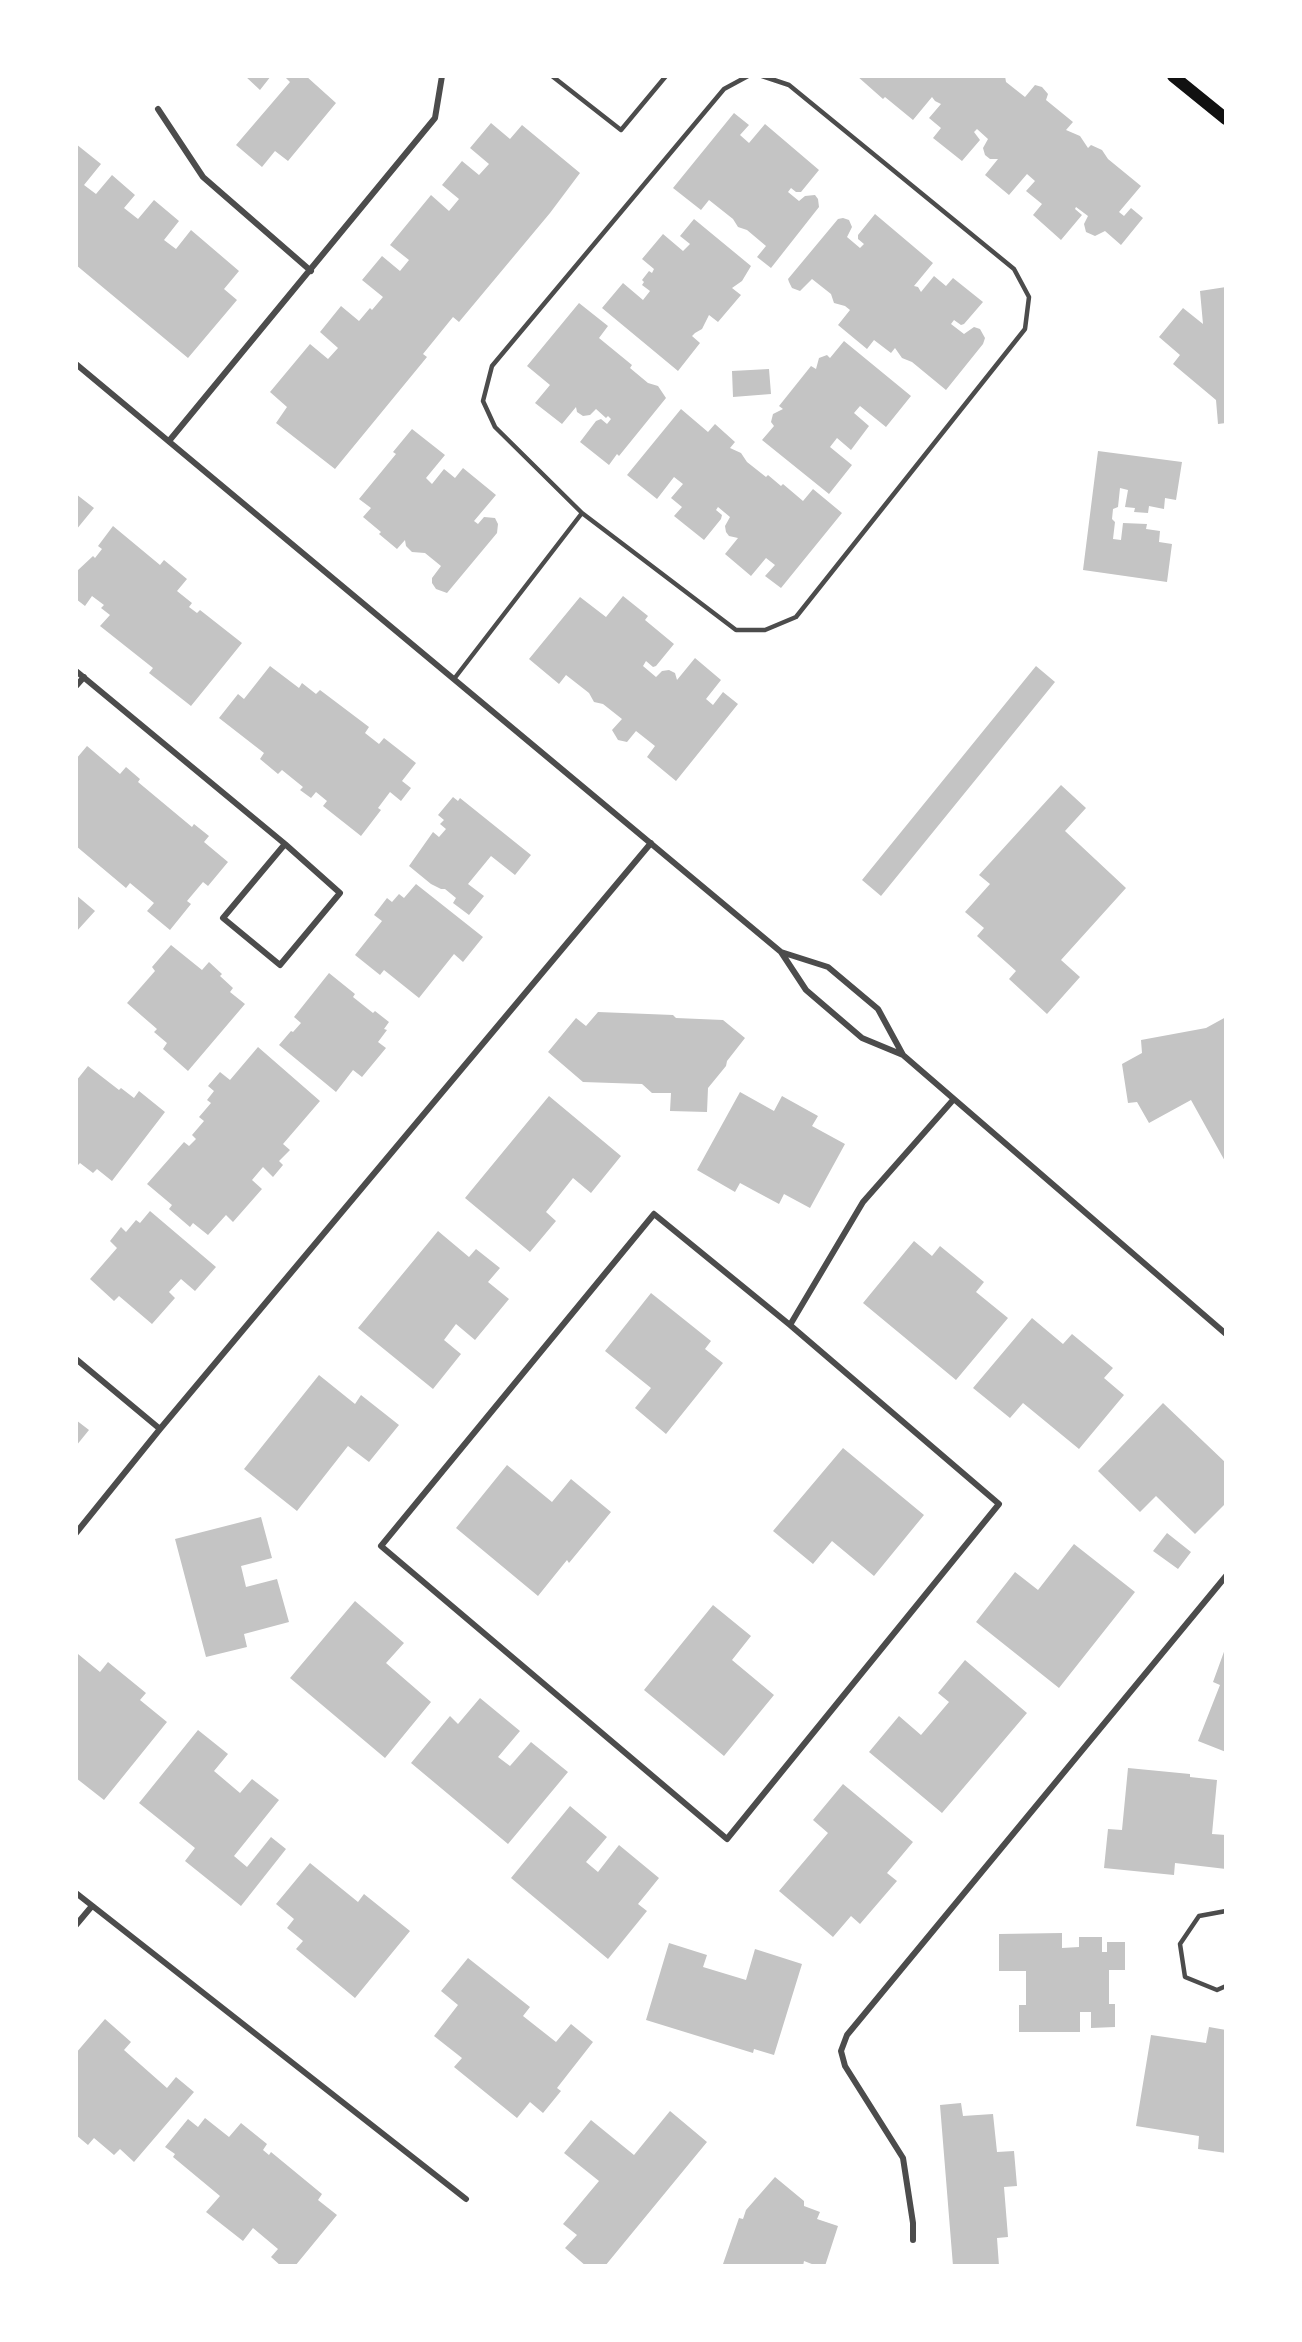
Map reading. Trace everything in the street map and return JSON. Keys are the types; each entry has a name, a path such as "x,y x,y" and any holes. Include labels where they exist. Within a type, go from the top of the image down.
{"main road":[{"path":"1173,76 1226,119"}],"street":[{"path":"169,441 435,118 442,76"},
{"path":"158,109 203,177 311,271"},
{"path":"76,364 782,952 806,990 862,1038 903,1055"},
{"path":"76,671 285,844 340,893 280,965 223,918 285,844"},
{"path":"76,686 84,677"},
{"path":"76,1533 160,1429 651,843"},
{"path":"782,952 828,967 878,1010 903,1055 1226,1334"},
{"path":"790,1325 863,1202 953,1100"},
{"path":"654,1214 790,1325 999,1504 728,1839 381,1546 654,1214"},
{"path":"76,1359 160,1429"},
{"path":"913,2240 913,2223 903,2158 845,2066 841,2051 848,2035 1226,1576"},
{"path":"76,1893 466,2199"},
{"path":"76,1925 92,1906"}],"lane":[{"path":"552,76 621,130 666,76"},
{"path":"748,76 724,89 492,366 483,402 495,427 582,513 736,630 765,630 796,617 1025,329 1029,297 1014,269 789,85 762,76"},
{"path":"454,679 582,513"},
{"path":"1226,1911 1199,1916 1180,1944 1185,1977 1217,1990 1226,1986"}],"building":[{"path":"245,76 271,76 260,90"},
{"path":"284,76 306,76 336,103 288,161 275,151 262,167 236,145 290,82"},
{"path":"857,76 1005,76 1006,82 1025,97 1035,85 1042,87 1048,94 1046,100 1073,122 1066,130 1080,136 1088,148 1091,145 1102,150 1108,159 1141,186 1119,212 1124,216 1131,208 1143,218 1121,245 1105,231 1095,236 1086,232 1084,224 1088,216 1076,207 1075,209 1082,215 1061,240 1033,215 1042,204 1026,191 1035,181 1027,174 1009,195 985,175 998,159 990,159 985,155 983,148 988,139 977,129 974,132 980,140 962,161 933,138 941,128 929,118 941,104 932,97 913,120 885,97 883,99"},
{"path":"734,113 749,125 740,135 749,143 765,124 819,170 801,192 796,192 791,188 788,192 799,201 805,196 815,195 819,207 771,268 757,257 766,246 747,230 738,227 733,219 709,200 701,210 673,188"},
{"path":"491,123 510,139 522,125 580,173 550,213 459,322 453,317 423,354 427,357 335,469 276,423 287,407 270,392 310,344 328,359 338,348 320,332 341,306 359,321 383,297 362,280 382,256 400,271 409,260 390,245 431,195 449,211 459,199 442,185 462,161 479,175 489,164 470,148"},
{"path":"76,144 101,164 84,185 96,194 112,175 135,195 124,208 138,219 154,200 179,221 164,240 176,249 191,230 239,271 224,289 237,300 188,358 76,265"},
{"path":"875,214 933,263 914,286 918,287 921,292 934,276 946,286 953,278 983,302 964,324 961,325 954,320 951,324 964,334 974,327 980,329 985,338 983,344 946,390 912,362 902,358 895,348 891,353 874,340 867,349 838,325 850,310 834,303 831,294 812,279 800,291 792,288 789,282 788,279 838,219 849,220 852,227 847,237 860,248 864,244 858,239 858,235"},
{"path":"694,219 751,266 742,281 732,288 741,295 718,322 709,315 702,329 692,336 700,343 678,371 602,308 623,283 643,300 650,291 642,285 644,282 642,280 649,271 652,273 654,269 642,259 663,234 683,251 690,244 680,236"},
{"path":"1226,287 1226,423 1218,424 1216,400 1173,364 1180,355 1159,337 1183,308 1203,324 1200,291"},
{"path":"579,303 608,326 599,338 632,365 630,368 648,383 658,386 666,398 609,465 580,442 596,421 601,419 607,424 611,419 608,416 606,418 596,409 590,415 583,416 577,412 576,407 562,424 535,403 550,385 527,366"},
{"path":"844,341 911,396 886,427 860,406 854,413 869,426 851,450 837,438 830,447 852,465 829,494 762,440 774,426 771,422 773,414 783,409 779,406 811,366 816,369 819,358 827,355 830,358"},
{"path":"769,369 771,394 733,397 732,371"},
{"path":"681,409 708,432 715,424 735,442 730,448 741,453 747,462 766,477 768,475 781,486 783,484 803,501 813,489 842,513 781,588 765,576 775,565 766,558 751,576 725,554 738,538 729,536 726,532 725,526 730,517 718,507 716,510 722,515 721,519 704,540 674,516 682,507 671,498 683,484 674,477 657,499 627,475"},
{"path":"412,429 445,455 426,478 432,484 444,469 455,478 463,468 496,495 474,521 478,524 484,517 495,518 498,524 497,533 447,593 436,589 432,583 432,578 441,566 425,553 412,552 406,546 405,540 397,549 363,517 371,508 359,499 396,454 393,452"},
{"path":"1098,451 1182,462 1176,500 1165,498 1164,509 1149,506 1148,513 1134,512 1135,508 1125,507 1128,490 1120,488 1118,507 1113,509 1112,519 1115,522 1113,539 1121,540 1123,523 1147,524 1146,529 1160,531 1159,542 1172,544 1167,582 1083,570"},
{"path":"76,494 94,508 76,530"},
{"path":"113,526 160,565 164,560 187,579 177,591 192,603 189,607 197,613 200,610 242,643 191,706 149,673 153,668 100,626 110,615 101,608 104,605 92,596 85,606 76,599 76,572 93,556 95,558 102,549 98,546"},
{"path":"623,596 648,616 645,620 674,644 656,666 653,667 646,661 643,666 656,677 662,671 669,670 675,673 677,680 695,658 721,680 706,699 713,705 723,692 738,704 676,781 647,757 655,746 636,731 627,742 618,740 612,730 622,719 603,704 594,702 589,693 566,675 559,684 529,659 580,597 606,617"},
{"path":"270,666 299,688 302,683 316,694 320,690 369,727 365,733 379,744 384,738 416,763 402,781 411,788 401,801 390,792 378,808 381,810 361,836 323,806 327,801 316,792 311,798 300,790 303,787 282,770 278,774 260,759 264,753 219,718 238,694 244,699"},
{"path":"1036,666 1055,682 881,896 862,880"},
{"path":"87,746 120,774 126,767 140,779 138,782 192,827 194,824 209,836 204,842 228,862 208,886 203,882 187,901 191,904 170,930 147,911 154,903 130,883 126,888 76,846 76,759"},
{"path":"1061,785 1086,808 1065,831 1126,888 1061,960 1080,977 1047,1014 1009,979 1016,971 977,936 984,928 965,912 990,884 979,875"},
{"path":"453,797 458,801 460,798 531,855 515,875 491,856 468,884 484,896 469,915 453,903 456,898 445,889 431,884 409,866 433,832 439,837 446,829 440,824 444,820 438,815"},
{"path":"416,884 483,937 463,962 454,954 419,998 384,970 380,975 355,955 382,921 374,915 387,898 392,902 399,894 404,898"},
{"path":"76,895 95,911 76,932"},
{"path":"171,945 202,970 209,962 233,988 230,992 245,1004 188,1071 163,1049 167,1043 154,1032 157,1029 127,1003 155,971 152,967"},
{"path":"329,973 355,994 353,997 389,1022 384,1029 387,1030 378,1042 386,1048 362,1077 353,1070 336,1092 279,1045 301,1023 294,1017"},
{"path":"598,1012 723,1020 745,1038 708,1088 707,1112 670,1111 671,1093 652,1093 642,1084 583,1082 548,1052 576,1018 586,1026"},
{"path":"1226,1017 1226,1163 1191,1100 1149,1123 1137,1102 1128,1103 1122,1064 1142,1053 1141,1040 1206,1028"},
{"path":"258,1047 320,1101 283,1144 290,1150 279,1161 283,1165 273,1177 263,1167 252,1180 262,1189 233,1222 226,1215 208,1235 193,1223 190,1227 169,1209 172,1205 147,1184 184,1142 189,1146 196,1139 192,1135 204,1121 199,1117 211,1103 207,1100 214,1091 208,1086 220,1072 230,1080"},
{"path":"88,1066 119,1090 121,1088 134,1098 139,1091 165,1112 112,1181 97,1169 93,1173 80,1163 76,1167 76,1081"},
{"path":"740,1092 774,1111 782,1096 818,1116 812,1126 845,1144 810,1208 784,1194 779,1204 740,1183 735,1192 697,1170"},
{"path":"549,1096 621,1156 591,1193 573,1178 546,1212 556,1221 530,1252 465,1198"},
{"path":"150,1211 216,1267 195,1291 181,1279 169,1292 175,1298 152,1324 119,1296 114,1301 90,1279 117,1248 110,1241 121,1227 126,1232 136,1220 140,1223"},
{"path":"438,1231 469,1257 476,1249 500,1268 488,1282 509,1299 475,1340 456,1324 444,1340 461,1354 433,1389 358,1328"},
{"path":"914,1241 932,1256 940,1246 984,1282 976,1292 1008,1318 956,1380 863,1303"},
{"path":"651,1293 711,1341 705,1349 723,1363 666,1434 635,1408 651,1388 605,1351"},
{"path":"1032,1318 1063,1344 1072,1334 1113,1368 1104,1378 1124,1395 1079,1449 1023,1403 1010,1418 973,1388"},
{"path":"319,1375 355,1404 361,1395 399,1425 369,1462 348,1446 297,1511 244,1469"},
{"path":"1163,1403 1226,1463 1226,1503 1195,1534 1156,1496 1140,1512 1098,1471"},
{"path":"76,1420 89,1430 76,1446"},
{"path":"843,1448 924,1515 874,1576 832,1541 813,1564 773,1531"},
{"path":"507,1465 552,1502 571,1479 611,1512 538,1596 456,1528"},
{"path":"261,1517 272,1558 241,1566 246,1587 277,1579 289,1622 244,1634 247,1647 206,1657 175,1539"},
{"path":"1167,1533 1191,1552 1178,1569 1153,1551"},
{"path":"1074,1544 1135,1592 1059,1688 976,1622 1015,1572 1038,1590"},
{"path":"355,1601 404,1643 386,1663 431,1702 385,1758 290,1678"},
{"path":"713,1605 751,1636 732,1660 774,1695 724,1756 644,1690"},
{"path":"1225,1649 1226,1752 1198,1741 1220,1685 1213,1682"},
{"path":"78,1654 100,1672 108,1662 146,1693 140,1700 167,1722 104,1800 76,1778"},
{"path":"965,1660 1027,1713 942,1813 869,1752 899,1716 921,1735 949,1702 938,1693"},
{"path":"480,1698 520,1731 498,1757 510,1766 531,1742 568,1772 508,1844 411,1763 450,1716 458,1724"},
{"path":"198,1730 228,1754 214,1771 240,1793 252,1779 279,1800 234,1856 247,1867 271,1837 286,1849 241,1906 185,1861 195,1848 139,1803"},
{"path":"1128,1768 1190,1774 1190,1777 1217,1780 1212,1834 1226,1835 1226,1869 1175,1863 1174,1875 1104,1868 1108,1829 1122,1830"},
{"path":"843,1784 913,1842 887,1873 897,1881 860,1924 851,1916 833,1937 779,1891 828,1833 813,1820"},
{"path":"570,1806 607,1837 586,1862 598,1872 619,1845 659,1878 638,1904 647,1911 608,1959 511,1878"},
{"path":"310,1863 358,1902 364,1894 410,1931 355,1998 296,1949 303,1941 287,1928 294,1919 276,1904"},
{"path":"1062,1933 1062,1948 1079,1947 1079,1937 1102,1937 1102,1952 1107,1952 1107,1942 1125,1942 1125,1970 1109,1970 1109,2004 1115,2004 1115,2027 1091,2028 1091,2012 1080,2012 1080,2032 1019,2032 1019,2005 1026,2005 1026,1971 999,1971 999,1934"},
{"path":"669,1943 707,1955 703,1967 746,1980 755,1949 802,1964 774,2055 754,2049 753,2053 646,2020"},
{"path":"468,1958 530,2007 523,2016 556,2042 571,2024 593,2042 557,2088 561,2091 543,2113 530,2102 517,2118 454,2067 462,2058 434,2036 458,2005 441,1991"},
{"path":"105,2019 131,2042 124,2050 167,2088 176,2077 194,2092 134,2162 120,2149 114,2155 94,2138 88,2145 76,2135 76,2053"},
{"path":"1209,2027 1226,2030 1226,2153 1198,2149 1199,2136 1136,2126 1151,2035 1206,2043"},
{"path":"961,2103 963,2116 993,2114 997,2152 1014,2151 1017,2186 1004,2187 1008,2237 997,2238 999,2266 953,2266 940,2105"},
{"path":"670,2111 707,2142 605,2266 586,2266 565,2248 577,2235 563,2224 599,2181 564,2153 591,2120 634,2155"},
{"path":"205,2118 229,2137 241,2123 267,2144 263,2150 269,2155 271,2152 322,2194 318,2200 337,2215 295,2266 281,2266 271,2257 278,2249 253,2228 243,2241 206,2212 220,2196 173,2157 175,2154 165,2147 188,2119 198,2127"},
{"path":"775,2177 804,2201 804,2206 820,2212 817,2219 838,2226 825,2266 817,2266 804,2261 803,2266 723,2264 739,2218 743,2219 746,2210"}]}
